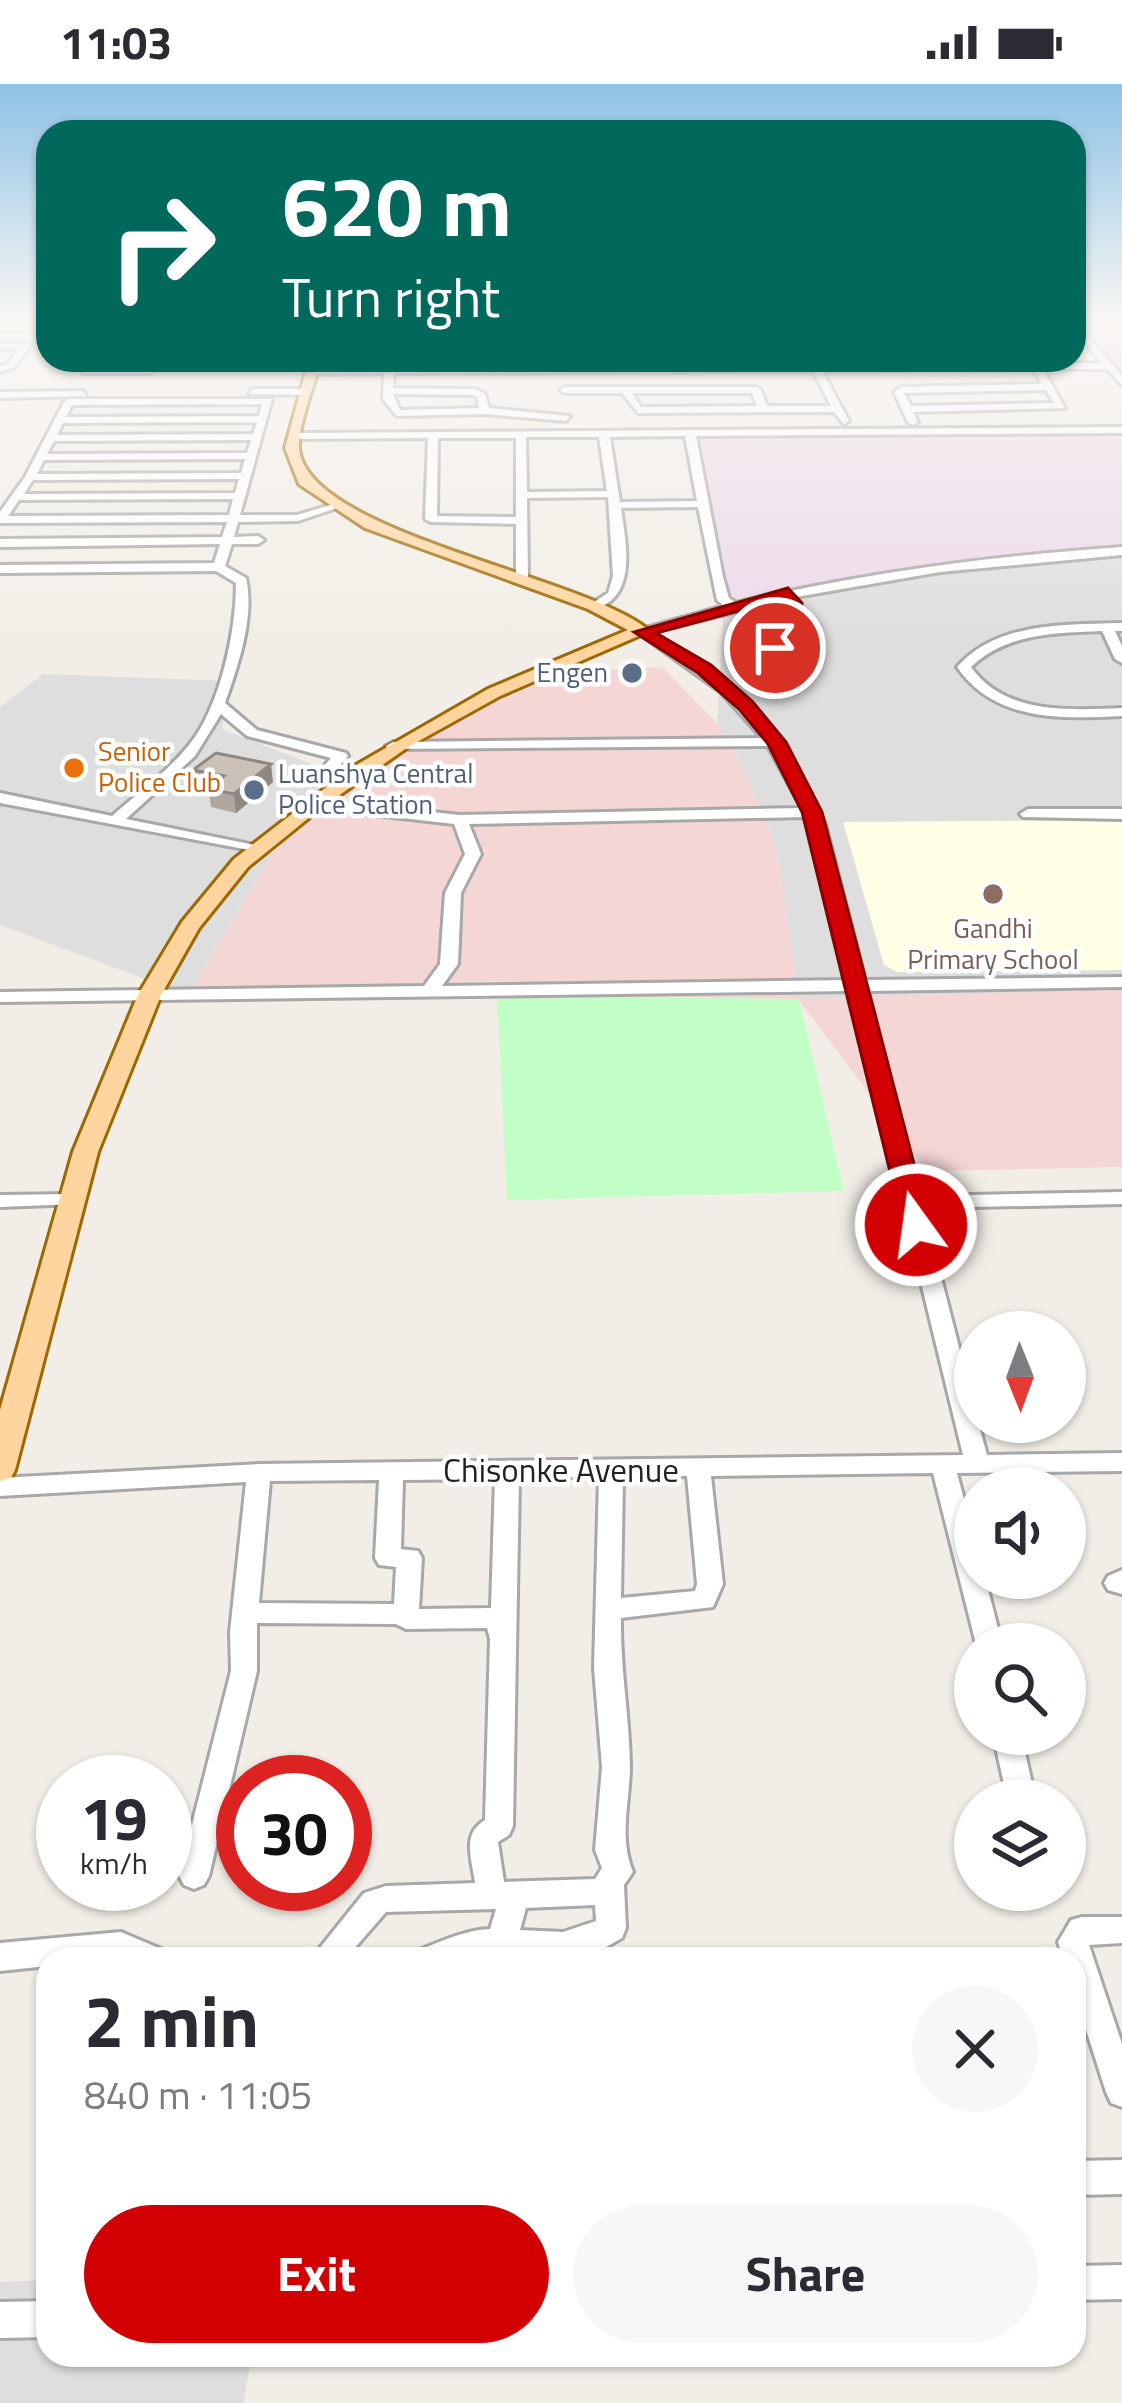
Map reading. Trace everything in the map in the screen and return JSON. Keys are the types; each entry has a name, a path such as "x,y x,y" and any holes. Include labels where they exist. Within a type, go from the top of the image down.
{"main road":[{"path":"296,426 294,458 304,481 338,506 394,536 522,578 596,607 642,632"},
{"path":"595,648 611,628 609,618 596,607"},
{"path":"0,1470 71,1200 104,1101 148,998 215,894 241,863 311,804 393,746 480,696 642,632"}],"street":[{"path":"0,520 30,477 56,426"},
{"path":"219,567 260,426"},
{"path":"567,426 567,434"},
{"path":"846,426 849,433"},
{"path":"915,426 918,433"},
{"path":"294,436 1122,430"},
{"path":"521,434 522,578"},
{"path":"596,607 617,588 614,499 604,434"},
{"path":"690,434 723,600 732,606"},
{"path":"433,436 431,519 522,521"},
{"path":"49,438 256,437"},
{"path":"39,457 251,456"},
{"path":"30,477 244,476"},
{"path":"521,495 701,504"},
{"path":"17,497 238,496"},
{"path":"0,520 298,518 338,506"},
{"path":"0,542 258,540"},
{"path":"642,632 788,592 918,570 1122,551"},
{"path":"0,569 219,567 242,581 238,632 217,703 198,744 117,819"},
{"path":"740,661 775,648 793,628 794,603 788,592"},
{"path":"1122,659 1114,627 1000,642 972,656 964,667 982,689 1019,705 1122,712"},
{"path":"642,632 704,669 777,742 812,812 976,1462"},
{"path":"217,703 252,734 341,756 326,772 338,782"},
{"path":"393,746 777,742"},
{"path":"0,798 260,850"},
{"path":"311,804 460,820 812,812"},
{"path":"1028,814 1122,814"},
{"path":"430,990 449,964 453,893 473,854 460,820"},
{"path":"0,997 1122,982"},
{"path":"910,1202 1122,1198"},
{"path":"0,1201 71,1200"},
{"path":"916,1225 964,1202"},
{"name":"Chisonke Avenue","path":"0,1487 260,1473 1122,1462"},
{"path":"943,1465 984,1623"},
{"path":"552,1947 603,1935 611,1928 608,1892 618,1872 609,1850 616,1767 608,1714 611,1466"},
{"path":"607,1609 704,1600 710,1584 698,1469"},
{"path":"501,1944 502,1896 484,1835 500,1826 496,1774 507,1470"},
{"path":"391,1471 388,1558 409,1558 406,1619 499,1618 502,1675"},
{"path":"194,1876 244,1671 245,1613 260,1473"},
{"path":"245,1613 406,1614"},
{"path":"336,1947 374,1902 407,1895 608,1892"},
{"path":"1075,1947 1075,1933 1082,1930 1122,1930"},
{"path":"466,1947 477,1943 526,1947"},
{"path":"0,1957 36,1954"},
{"path":"1086,1982 1122,2092"},
{"path":"1086,2178 1122,2177"},
{"path":"1086,2283 1122,2282"},
{"path":"0,2320 36,2319"}],"shaded area":[{"path":"1122,434 1122,550 1005,556 724,599 690,437"},
{"path":"1122,550 1122,990 799,999 776,846 740,762 717,723 724,599 1005,556"},
{"path":"662,667 717,723 740,762 776,846 799,998 1122,990 1122,1167 927,1171 798,999 497,995 498,981 188,995 301,807 532,674"},
{"path":"43,674 230,681 222,729 347,778 301,807 188,995 0,925 0,707"},
{"name":"Gandhi Primary School","path":"1122,820 1122,970 897,972 884,965 843,822"},
{"path":"36,2280 36,2367 250,2367 243,2403 0,2403 0,2282"}],"green space":[{"path":"497,995 799,999 844,1191 507,1200"}],"building":[{"path":"216,753 271,764 234,794 209,789 224,776 193,770"}],"place":[{"name":"Engen","path":"632,673"},
{"name":"Senior Police Club","path":"74,768"},
{"name":"Luanshya Central Police Station","path":"254,790"},
{"name":"Gandhi Primary School","path":"993,894"}],"route":[{"path":"775,648 793,628 794,603 788,592 642,632 704,669 746,705 777,742 812,812 916,1225"}]}
